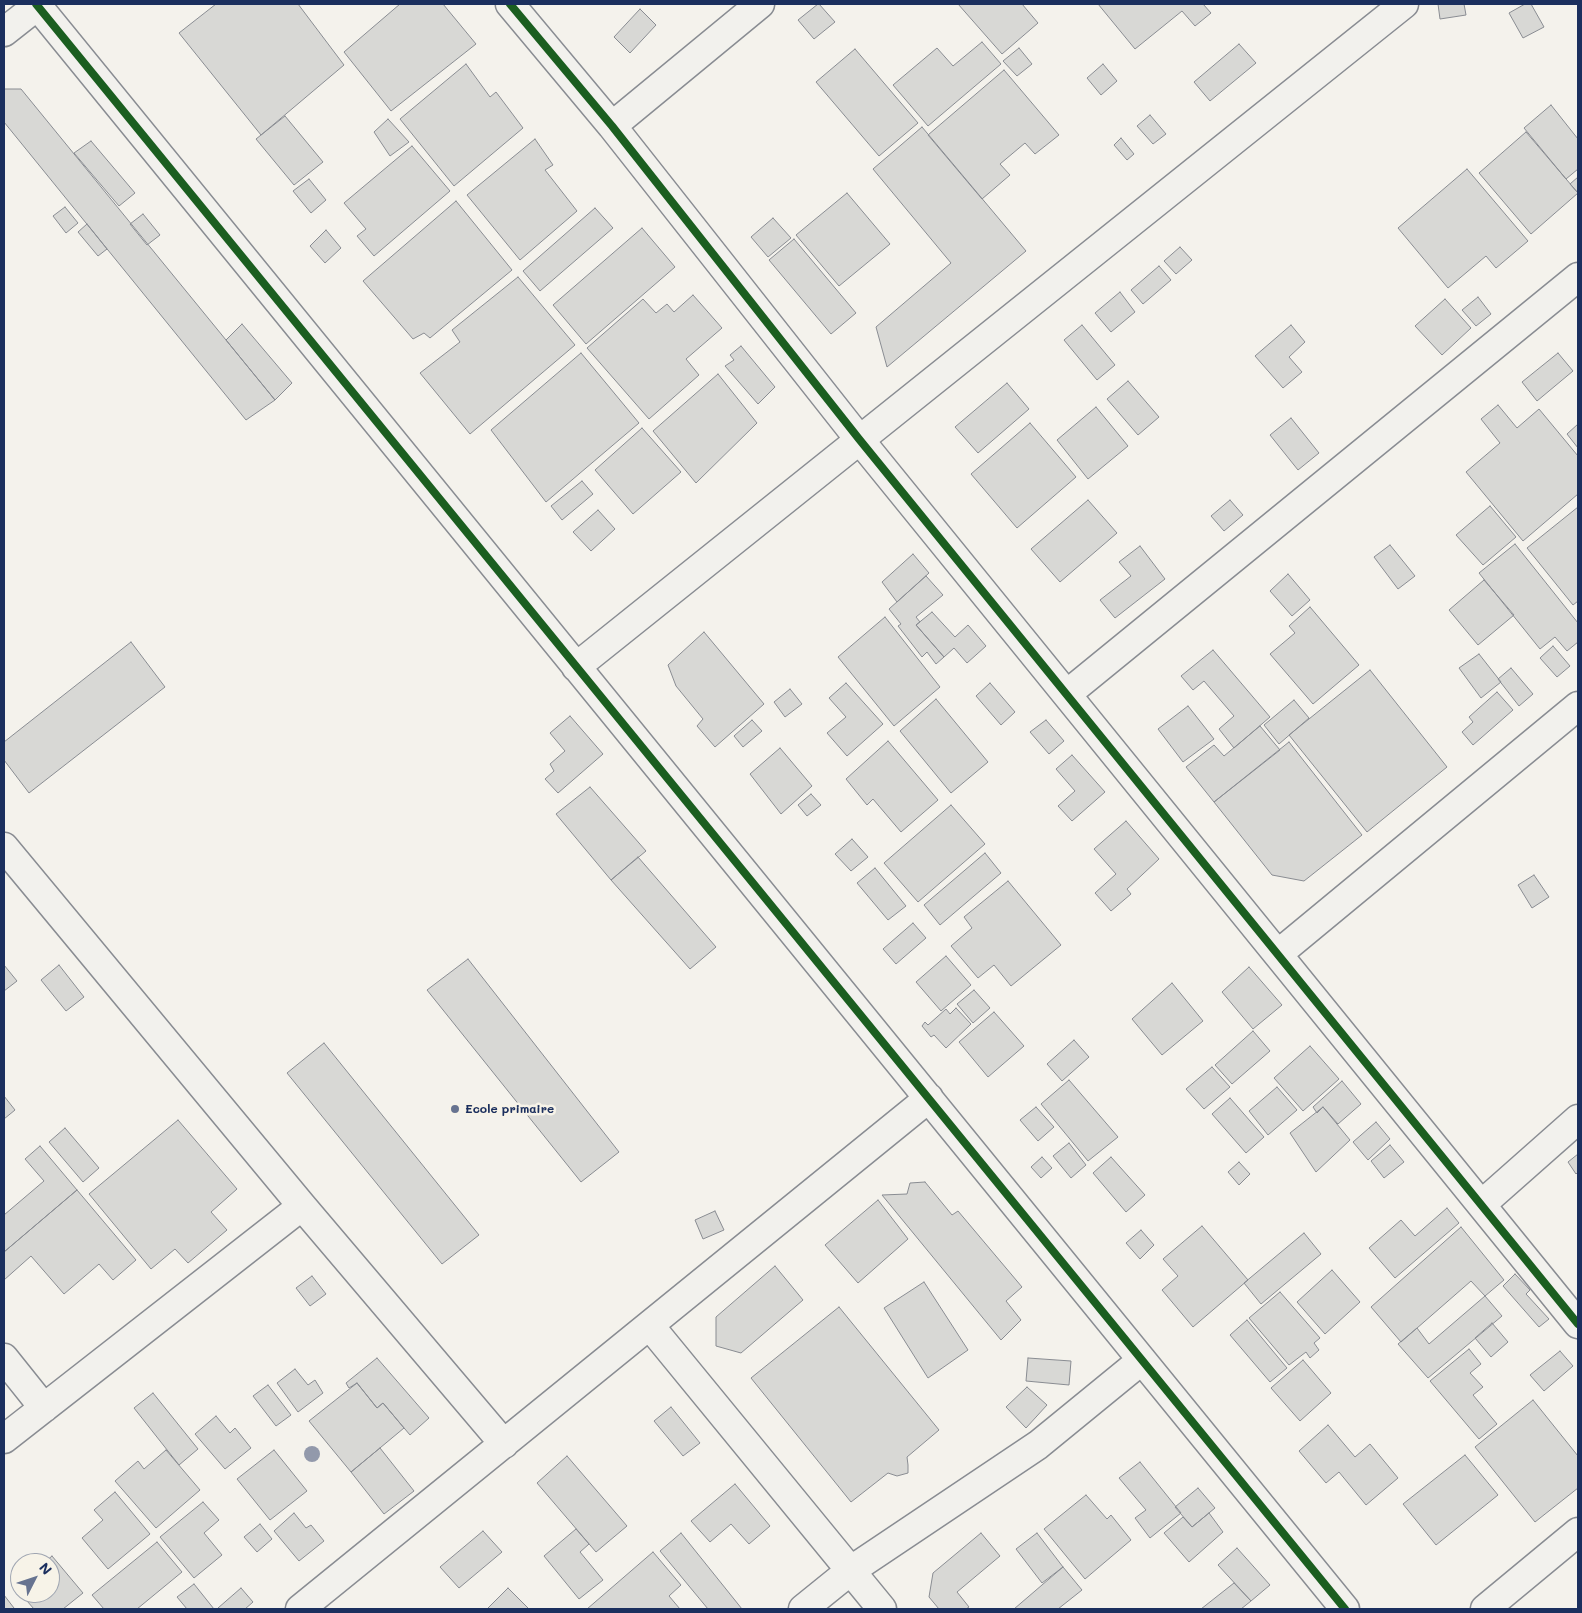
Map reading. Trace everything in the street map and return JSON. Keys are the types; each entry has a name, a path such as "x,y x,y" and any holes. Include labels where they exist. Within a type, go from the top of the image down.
{"street":[{"path":"510,4 612,126 859,439 1578,1324"},
{"path":"612,126 760,4"},
{"path":"576,667 1404,4"},
{"path":"4,32 37,5 1345,1609"},
{"path":"1067,694 1578,277"},
{"path":"1278,954 1578,706"},
{"path":"4,847 302,1206 504,1444"},
{"path":"300,1609 929,1098"},
{"path":"1482,1204 1578,1119"},
{"path":"4,1439 302,1206"},
{"path":"650,1326 882,1609"},
{"path":"4,1358 44,1408"},
{"path":"803,1609 850,1571 1038,1445 1142,1360"},
{"path":"1485,1609 1578,1532"}],"building":[{"path":"216,4 298,4 344,65 261,135 179,33"},
{"path":"400,4 443,4 476,44 391,111 344,52"},
{"path":"818,4 835,22 814,39 798,20"},
{"path":"958,4 1022,4 1038,23 1002,54"},
{"path":"1098,4 1203,4 1211,13 1195,26 1182,11 1135,49"},
{"path":"1438,4 1464,4 1466,15 1440,19"},
{"path":"1525,4 1531,4 1544,27 1523,38 1509,13"},
{"path":"640,9 656,25 630,53 614,37"},
{"path":"982,42 1001,64 928,126 893,85 937,48 953,66"},
{"path":"1239,44 1256,63 1210,101 1194,82"},
{"path":"1019,48 1032,64 1017,76 1003,61"},
{"path":"855,49 918,123 879,156 816,82"},
{"path":"466,64 490,97 496,92 523,128 454,186 400,119"},
{"path":"1103,64 1117,81 1101,95 1087,78"},
{"path":"1004,70 1059,135 1035,154 1025,143 1000,164 1010,175 982,199 928,135"},
{"path":"4,89 21,89 275,400 246,420 4,122"},
{"path":"1551,105 1578,139 1578,169 1566,179 1524,128"},
{"path":"1150,115 1166,134 1153,144 1137,126"},
{"path":"285,116 323,162 294,185 256,139"},
{"path":"388,119 409,142 390,156 374,132"},
{"path":"922,127 1026,251 887,367 876,327 951,263 873,169"},
{"path":"1526,132 1578,193 1531,234 1479,173"},
{"path":"1121,138 1134,154 1127,160 1114,145"},
{"path":"535,139 553,165 545,170 577,211 520,260 467,195"},
{"path":"91,141 135,193 119,206 74,153"},
{"path":"412,146 450,191 374,256 357,236 366,229 344,203"},
{"path":"1467,169 1528,241 1496,268 1486,256 1448,288 1398,228"},
{"path":"1578,177 1578,193 1570,184"},
{"path":"309,179 326,200 311,213 293,191"},
{"path":"847,193 890,244 839,286 796,235"},
{"path":"456,201 512,270 430,338 424,333 413,339 363,281"},
{"path":"65,207 78,223 66,233 53,216"},
{"path":"595,208 613,228 540,291 523,271"},
{"path":"143,214 160,235 147,245 130,224"},
{"path":"773,218 791,238 768,257 751,237"},
{"path":"87,224 107,249 98,256 78,232"},
{"path":"642,228 675,267 586,344 553,305"},
{"path":"326,230 341,248 325,263 310,246"},
{"path":"794,239 856,313 831,334 769,260"},
{"path":"1180,247 1192,260 1176,274 1164,261"},
{"path":"1159,266 1171,280 1143,304 1131,290"},
{"path":"518,277 575,345 470,434 420,373 460,342 452,330"},
{"path":"1120,292 1135,312 1111,332 1095,313"},
{"path":"693,295 722,328 686,359 699,375 649,419 587,348 643,299 656,313 667,304 674,312"},
{"path":"1478,297 1491,314 1476,326 1462,310"},
{"path":"1445,299 1471,328 1442,355 1415,326"},
{"path":"242,324 292,383 275,400 226,340"},
{"path":"1082,325 1115,365 1097,380 1064,340"},
{"path":"1291,325 1305,342 1289,357 1302,372 1283,388 1255,356"},
{"path":"741,346 775,387 758,404 725,366 734,360 730,355"},
{"path":"581,353 639,423 546,502 491,430"},
{"path":"1558,353 1573,371 1537,401 1522,382"},
{"path":"718,374 757,423 696,483 653,431"},
{"path":"1128,381 1159,417 1138,435 1107,399"},
{"path":"1007,383 1029,409 978,453 955,427"},
{"path":"1498,405 1517,428 1539,409 1578,456 1578,494 1523,541 1466,472 1500,443 1481,419"},
{"path":"1096,407 1128,446 1088,479 1057,440"},
{"path":"1291,418 1319,453 1298,470 1270,435"},
{"path":"1030,423 1076,477 1017,528 971,474"},
{"path":"1578,424 1578,448 1567,434"},
{"path":"642,428 681,472 633,514 595,470"},
{"path":"582,481 593,494 562,520 551,506"},
{"path":"1088,500 1117,533 1060,582 1031,549"},
{"path":"1230,500 1243,515 1224,531 1211,516"},
{"path":"1490,506 1516,537 1483,565 1456,535"},
{"path":"1578,507 1578,601 1573,605 1527,548"},
{"path":"598,510 615,529 591,551 573,532"},
{"path":"1515,544 1578,623 1578,642 1567,651 1555,637 1540,649 1479,573"},
{"path":"1390,545 1415,576 1398,589 1374,557"},
{"path":"1140,546 1165,579 1115,618 1100,600 1131,576 1119,562"},
{"path":"913,554 929,573 897,602 882,582"},
{"path":"1288,574 1310,600 1292,616 1270,591"},
{"path":"926,576 943,595 916,617 920,622 916,625 944,657 936,664 927,652 922,657 898,626 901,624 889,609"},
{"path":"1484,580 1514,615 1478,645 1449,610"},
{"path":"1310,607 1359,665 1313,704 1270,654 1295,633 1289,626"},
{"path":"932,612 955,637 968,625 986,646 967,663 954,648 944,657 916,625"},
{"path":"885,617 940,687 894,726 838,657"},
{"path":"704,632 764,704 715,747 697,726 703,719 676,686 668,665"},
{"path":"131,642 165,687 29,793 4,760 4,742"},
{"path":"1553,646 1570,666 1557,677 1540,658"},
{"path":"1213,650 1270,717 1234,748 1219,729 1234,716 1204,681 1193,690 1181,676"},
{"path":"1479,654 1501,682 1481,698 1459,668"},
{"path":"1511,668 1533,694 1519,706 1498,679"},
{"path":"1370,670 1447,767 1367,832 1289,735"},
{"path":"846,683 883,724 847,756 827,733 846,717 829,698"},
{"path":"990,683 1015,712 1001,725 976,696"},
{"path":"790,689 802,704 785,717 774,702"},
{"path":"1497,692 1513,710 1473,745 1462,732 1473,722 1469,717"},
{"path":"936,699 988,762 951,793 900,731"},
{"path":"1294,700 1309,718 1279,744 1264,725"},
{"path":"1188,706 1214,739 1183,762 1158,729"},
{"path":"570,716 603,754 558,793 545,779 554,771 550,764 565,751 550,733"},
{"path":"752,720 762,731 743,747 734,736"},
{"path":"1046,720 1064,741 1049,754 1030,732"},
{"path":"1260,726 1280,750 1214,802 1186,767 1214,745 1224,756"},
{"path":"888,741 938,800 901,832 873,799 867,805 846,779"},
{"path":"1289,742 1362,835 1304,881 1272,875 1214,802"},
{"path":"780,748 812,786 781,814 750,774"},
{"path":"1072,755 1105,792 1072,821 1058,806 1075,791 1056,769"},
{"path":"590,787 646,851 611,880 556,814"},
{"path":"811,794 821,805 807,816 798,805"},
{"path":"951,805 985,844 918,902 884,863"},
{"path":"1126,821 1159,859 1127,889 1131,894 1111,911 1095,893 1116,874 1094,849"},
{"path":"852,839 868,857 851,871 835,854"},
{"path":"985,853 1001,873 940,925 924,905"},
{"path":"638,857 716,947 690,969 611,880"},
{"path":"875,868 906,906 888,920 857,883"},
{"path":"1534,875 1549,897 1532,908 1518,885"},
{"path":"1008,881 1061,945 1011,986 994,965 978,978 951,946 972,928 964,917"},
{"path":"913,923 926,938 896,964 883,949"},
{"path":"946,956 971,985 941,1011 916,982"},
{"path":"468,959 619,1152 581,1182 427,990"},
{"path":"4,965 17,981 4,991"},
{"path":"59,965 84,997 66,1011 41,980"},
{"path":"1249,967 1282,1005 1253,1029 1222,992"},
{"path":"1172,983 1203,1021 1162,1055 1132,1019"},
{"path":"974,990 990,1008 973,1023 957,1004"},
{"path":"956,1008 971,1024 946,1048 934,1035 931,1037 922,1026 925,1022 928,1025 946,1009 950,1014"},
{"path":"994,1012 1024,1046 988,1077 959,1042"},
{"path":"1253,1031 1270,1051 1232,1084 1215,1065"},
{"path":"1074,1040 1089,1057 1062,1081 1047,1064"},
{"path":"324,1043 479,1235 442,1264 287,1073"},
{"path":"1310,1046 1339,1079 1303,1111 1274,1078"},
{"path":"1212,1067 1230,1087 1204,1109 1186,1089"},
{"path":"1069,1080 1118,1137 1088,1161 1041,1104"},
{"path":"1342,1081 1361,1104 1338,1124 1323,1107 1317,1113 1313,1107"},
{"path":"1277,1087 1297,1110 1268,1135 1249,1111"},
{"path":"4,1096 15,1110 4,1119"},
{"path":"1230,1098 1264,1137 1246,1153 1212,1114"},
{"path":"1036,1107 1054,1127 1038,1141 1020,1120"},
{"path":"1323,1107 1350,1140 1316,1172 1290,1133"},
{"path":"178,1120 237,1189 211,1212 227,1230 188,1263 175,1249 151,1269 89,1194"},
{"path":"1376,1122 1390,1139 1368,1160 1353,1142"},
{"path":"65,1128 99,1168 83,1182 49,1142"},
{"path":"1069,1143 1086,1165 1071,1178 1053,1156"},
{"path":"1390,1145 1404,1162 1384,1178 1371,1161"},
{"path":"40,1146 77,1190 4,1252 4,1215 44,1181 25,1159"},
{"path":"1578,1154 1578,1172 1576,1174 1568,1162"},
{"path":"1042,1157 1052,1168 1041,1178 1031,1167"},
{"path":"1111,1157 1145,1195 1126,1212 1093,1173"},
{"path":"1239,1162 1250,1174 1239,1185 1228,1172"},
{"path":"925,1182 952,1215 958,1211 1022,1287 1006,1301 1021,1320 1001,1340 882,1195 907,1194 910,1183"},
{"path":"77,1190 136,1260 113,1280 99,1264 64,1294 31,1256 4,1280 4,1252"},
{"path":"878,1200 908,1239 858,1283 825,1245"},
{"path":"1447,1208 1459,1223 1395,1278 1369,1248 1401,1220 1415,1236"},
{"path":"715,1211 724,1230 703,1239 695,1220"},
{"path":"1202,1226 1248,1280 1193,1327 1162,1290 1178,1276 1163,1259"},
{"path":"1461,1227 1504,1280 1485,1296 1471,1281 1401,1342 1371,1307"},
{"path":"1141,1230 1154,1245 1140,1259 1126,1243"},
{"path":"1304,1233 1321,1254 1261,1304 1244,1283"},
{"path":"775,1266 803,1300 741,1353 716,1346 716,1317"},
{"path":"1332,1270 1360,1302 1325,1334 1297,1302"},
{"path":"1515,1274 1530,1290 1526,1294 1549,1319 1539,1327 1503,1286"},
{"path":"312,1276 326,1294 310,1306 296,1288"},
{"path":"924,1282 968,1350 928,1378 884,1308"},
{"path":"1280,1292 1320,1338 1314,1343 1319,1350 1310,1358 1306,1352 1289,1365 1249,1318"},
{"path":"1485,1296 1502,1316 1428,1378 1398,1344 1417,1328 1429,1344"},
{"path":"839,1307 939,1430 907,1457 908,1473 897,1476 888,1473 851,1502 751,1378"},
{"path":"1247,1320 1287,1368 1270,1382 1230,1335"},
{"path":"1492,1323 1508,1342 1491,1357 1475,1338"},
{"path":"1469,1349 1481,1364 1470,1373 1483,1387 1473,1395 1497,1424 1479,1439 1430,1381"},
{"path":"1560,1351 1573,1366 1544,1391 1530,1375"},
{"path":"377,1358 429,1418 410,1435 383,1403 377,1408 357,1383 349,1388 346,1383"},
{"path":"1028,1358 1071,1361 1069,1385 1026,1381"},
{"path":"1303,1360 1331,1393 1300,1421 1271,1388"},
{"path":"295,1369 308,1385 315,1380 323,1393 298,1412 277,1383"},
{"path":"357,1383 377,1408 383,1403 404,1428 351,1472 309,1421"},
{"path":"268,1385 291,1415 276,1426 253,1396"},
{"path":"1027,1387 1047,1405 1026,1428 1006,1407"},
{"path":"153,1393 198,1449 179,1465 134,1408"},
{"path":"1533,1400 1578,1456 1578,1488 1535,1522 1475,1447"},
{"path":"671,1407 700,1443 683,1456 654,1421"},
{"path":"216,1416 230,1433 235,1428 251,1448 225,1469 195,1434"},
{"path":"1328,1425 1355,1457 1370,1444 1398,1478 1366,1505 1339,1472 1326,1483 1299,1451"},
{"path":"380,1448 414,1491 384,1514 351,1472"},
{"path":"166,1450 200,1490 156,1528 115,1481 138,1461 144,1469"},
{"path":"274,1450 307,1491 270,1520 237,1479"},
{"path":"1465,1455 1498,1495 1436,1545 1403,1504"},
{"path":"567,1456 627,1526 596,1552 537,1483"},
{"path":"1140,1462 1181,1513 1150,1538 1135,1518 1146,1510 1119,1478"},
{"path":"735,1484 770,1526 749,1544 731,1524 710,1542 691,1521"},
{"path":"1198,1488 1215,1508 1192,1527 1175,1507"},
{"path":"115,1492 150,1534 108,1569 82,1538 103,1520 94,1510"},
{"path":"1086,1495 1107,1519 1111,1515 1131,1540 1085,1579 1044,1529"},
{"path":"203,1502 219,1520 204,1533 222,1555 194,1578 160,1537"},
{"path":"294,1513 306,1528 311,1525 324,1541 299,1561 274,1531"},
{"path":"1209,1513 1223,1532 1189,1562 1164,1533 1183,1517 1192,1527"},
{"path":"260,1524 272,1539 257,1552 244,1537"},
{"path":"576,1529 589,1544 580,1552 603,1580 579,1599 544,1556"},
{"path":"483,1531 502,1552 459,1588 440,1567"},
{"path":"681,1533 742,1609 708,1609 660,1551"},
{"path":"981,1533 1000,1556 957,1592 969,1607 966,1609 939,1609 929,1597 933,1573"},
{"path":"1037,1533 1063,1567 1042,1583 1016,1549"},
{"path":"157,1542 182,1572 137,1609 104,1609 92,1595"},
{"path":"1237,1548 1270,1585 1251,1601 1218,1565"},
{"path":"653,1552 681,1585 669,1596 680,1609 587,1609"},
{"path":"60,1566 83,1593 63,1609 34,1609 29,1603 60,1603"},
{"path":"1063,1567 1082,1590 1058,1609 1014,1609"},
{"path":"1234,1583 1251,1601 1241,1609 1201,1609"},
{"path":"194,1584 214,1609 187,1609 177,1597"},
{"path":"241,1588 253,1602 245,1609 218,1608"},
{"path":"508,1588 528,1608 489,1609 488,1608"},
{"path":"4,1595 14,1608 4,1609"}],"cycle path":[{"path":"36,4 1345,1609"},
{"path":"510,4 612,126 859,439 1578,1324"}],"place":[{"name":"Ecole primaire","path":"455,1109"}]}
